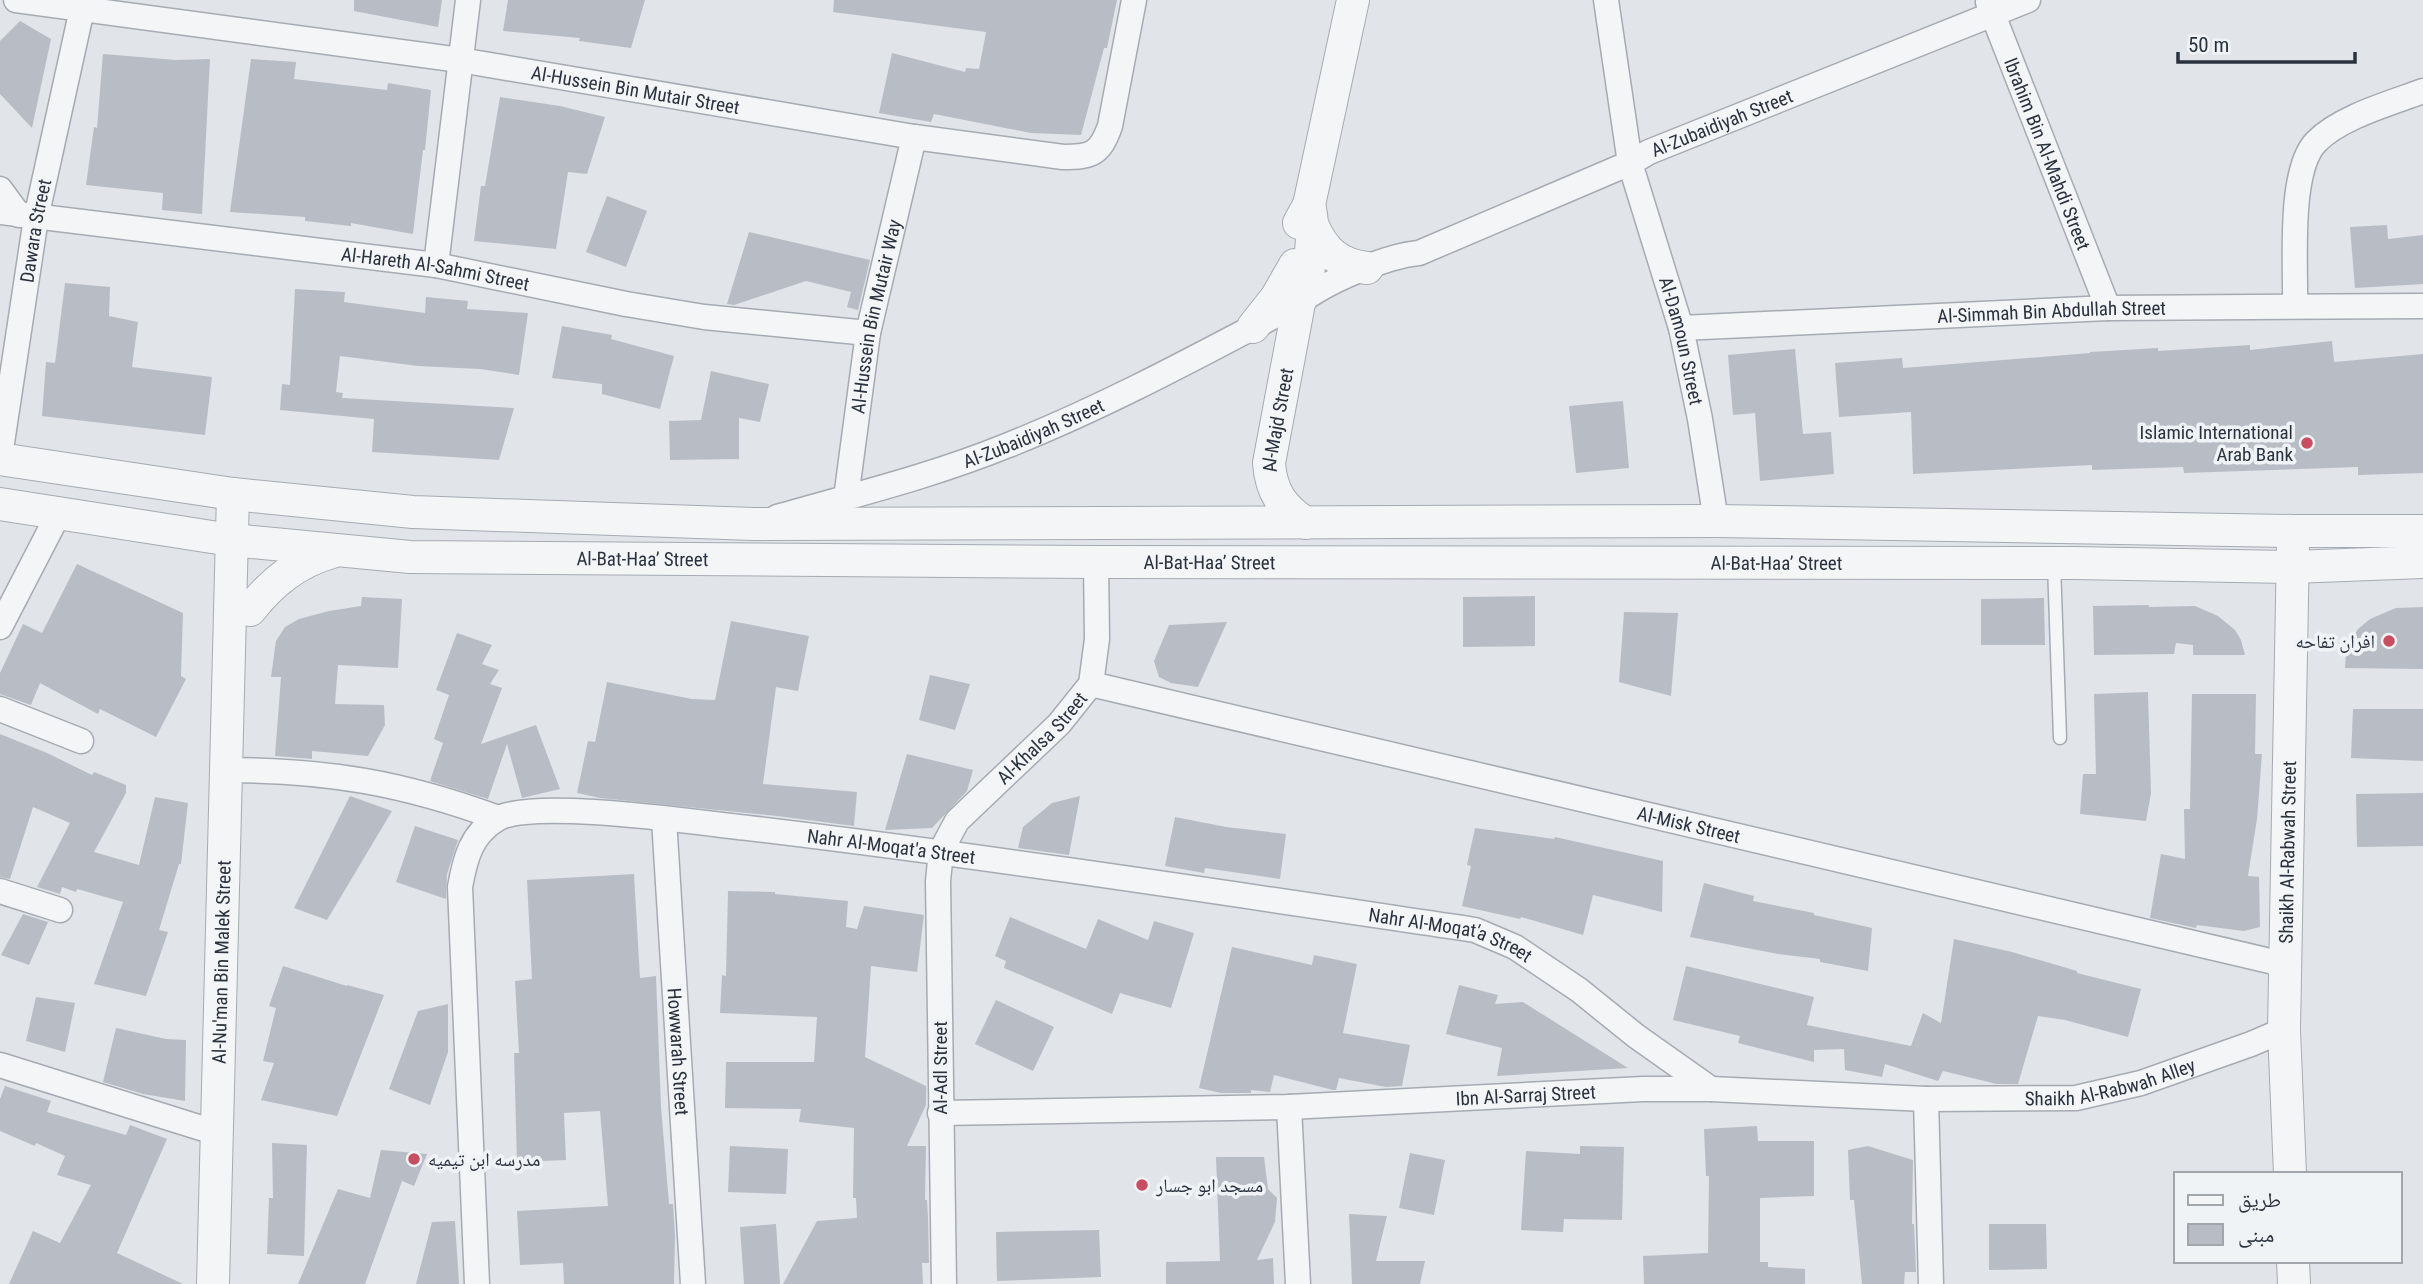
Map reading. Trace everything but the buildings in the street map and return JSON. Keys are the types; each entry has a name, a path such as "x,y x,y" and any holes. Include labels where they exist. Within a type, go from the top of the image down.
{"street":[{"name":"Al-Hussein Bin Mutair Street","path":"16,0 460,60 914,137 1063,157 1081,157 1094,153 1104,144 1110,126 1134,0"},
{"path":"436,265 468,0"},
{"name":"Al-Majd Street","path":"1306,523 1283,505 1270,478 1269,463 1298,303 1304,290 1311,216 1353,0"},
{"name":"Al-Damoun Street","path":"1606,0 1630,163 1681,328 1696,396 1716,521"},
{"name":"Al-Zubaidiyah Street","path":"753,524 898,483 1004,447 1099,407 1298,303 1317,290 1367,268 1399,256 1419,253 1630,163 1649,152 1990,8 2028,0"},
{"name":"Ibrahim Bin Al-Mahdi Street","path":"1990,8 2108,308"},
{"name":"Dawara Street","path":"0,458 18,215 82,9"},
{"path":"2295,305 2297,195 2301,170 2315,142 2332,130 2423,90"},
{"name":"Al-Hussein Bin Mutair Way","path":"846,498 868,333 914,137"},
{"path":"0,190 18,215"},
{"name":"Al-Hareth Al-Sahmi Street","path":"18,215 436,265 704,317 868,333"},
{"path":"1311,216 1319,240 1334,256 1353,266 1367,268"},
{"name":"Al-Majd Street","path":"1298,303 1293,295 1298,224 1311,216"},
{"name":"Al-Zubaidiyah Street","path":"1298,303 1315,305 1382,278 1403,268 1419,253"},
{"path":"1253,327 1276,298 1294,265"},
{"name":"Al-Simmah Bin Abdullah Street","path":"1681,328 2108,308 2423,306"},
{"name":"Al-Bat-Haa’ Street","path":"0,458 244,495 413,512 753,524 1716,521 2423,531"},
{"name":"Al-Nu'man Bin Malek Street","path":"213,1284 228,641 244,495"},
{"name":"Al-Bat-Haa’ Street","path":"0,503 241,541 410,557 1096,562 1717,561 2293,567 2423,562"},
{"path":"0,627 59,513"},
{"path":"1716,521 1717,561"},
{"name":"Shaikh Al-Rabwah Street","path":"2290,1172 2284,1030 2294,531"},
{"name":"Al-Nu'man Bin Malek Street","path":"241,541 250,610"},
{"path":"228,641 244,629 250,610 273,583 320,555 337,551"},
{"name":"Al-Khalsa Street","path":"941,851 957,821 1059,724 1091,684 1097,639 1096,562"},
{"name":"Al-Misk Street","path":"1091,684 2287,965"},
{"path":"0,709 82,741"},
{"path":"225,771 295,772 365,779 455,802 498,818 474,839 465,861 460,887 477,1284"},
{"name":"Nahr Al-Moqat'a Street","path":"498,818 545,810 664,818 941,851 1475,930 1515,947 1579,990 1636,1037 1711,1089"},
{"name":"Howwarah Street","path":"664,818 693,1284"},
{"name":"Al-Adl Street","path":"941,851 938,881 944,1284"},
{"path":"0,891 60,910"},
{"name":"Shaikh Al-Rabwah Alley","path":"1926,1099 2076,1098 2141,1083 2284,1030"},
{"path":"0,1065 216,1133"},
{"name":"Ibn Al-Sarraj Street","path":"940,1114 1290,1107 1643,1089 1711,1089 1926,1099"},
{"path":"1926,1099 1931,1284"},
{"path":"1290,1107 1298,1284"},
{"path":"2293,1263 2294,1284"}],"lane":[{"path":"2054,563 2060,738"}],"place":[{"name":"Islamic International Arab Bank","path":"2307,443"},
{"name":"افران تفاحه","path":"2389,641"},
{"name":"مدرسه ابن تيميه","path":"414,1159"},
{"name":"مسجد ابو جسار","path":"1142,1185"}]}
